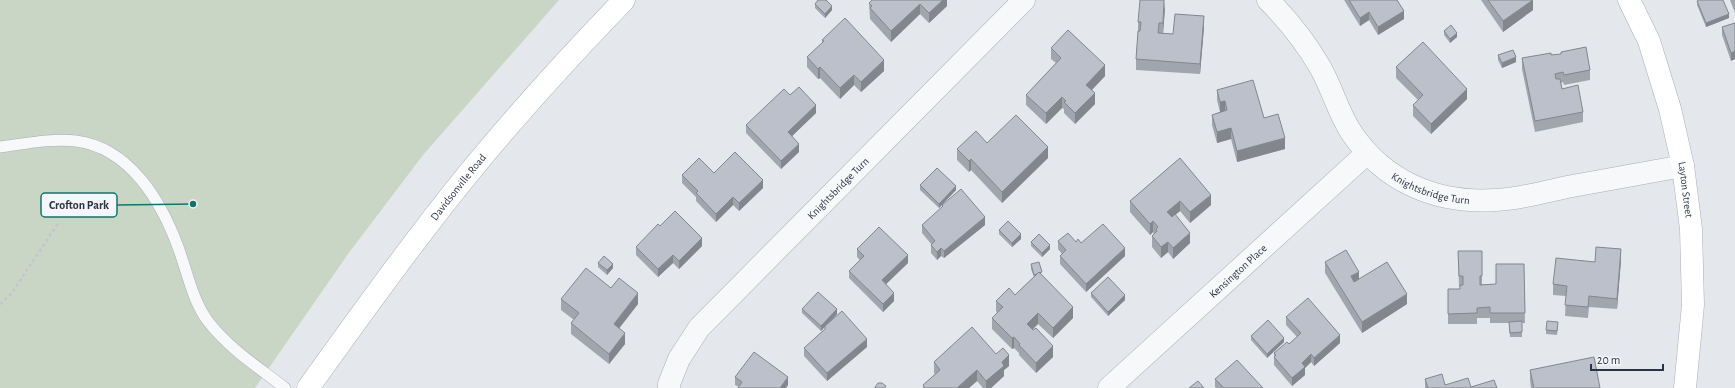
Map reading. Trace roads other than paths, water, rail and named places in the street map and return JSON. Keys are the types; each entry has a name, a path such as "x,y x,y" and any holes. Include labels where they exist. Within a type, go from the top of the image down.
{"main road":[{"name":"Davidsonville Road","path":"308,388 385,280 468,174 566,60 624,0"},
{"name":"Layton Street","path":"1629,0 1649,41 1670,109 1683,166 1691,229 1693,305 1685,388"}],"street":[{"name":"Knightsbridge Turn","path":"669,388 678,359 700,328 1024,0"},
{"name":"Knightsbridge Turn","path":"1268,0 1286,18 1320,67 1350,131 1366,154 1386,171 1412,186 1436,195 1465,201 1497,200 1683,166"},
{"name":"Kensington Place","path":"1109,388 1366,154"}],"lane":[{"path":"0,147 46,141 76,141 104,150 125,164 144,183 165,214 192,292 207,320 232,348 285,388"}],"place":[{"name":"Crofton Park","path":"193,204"}]}
